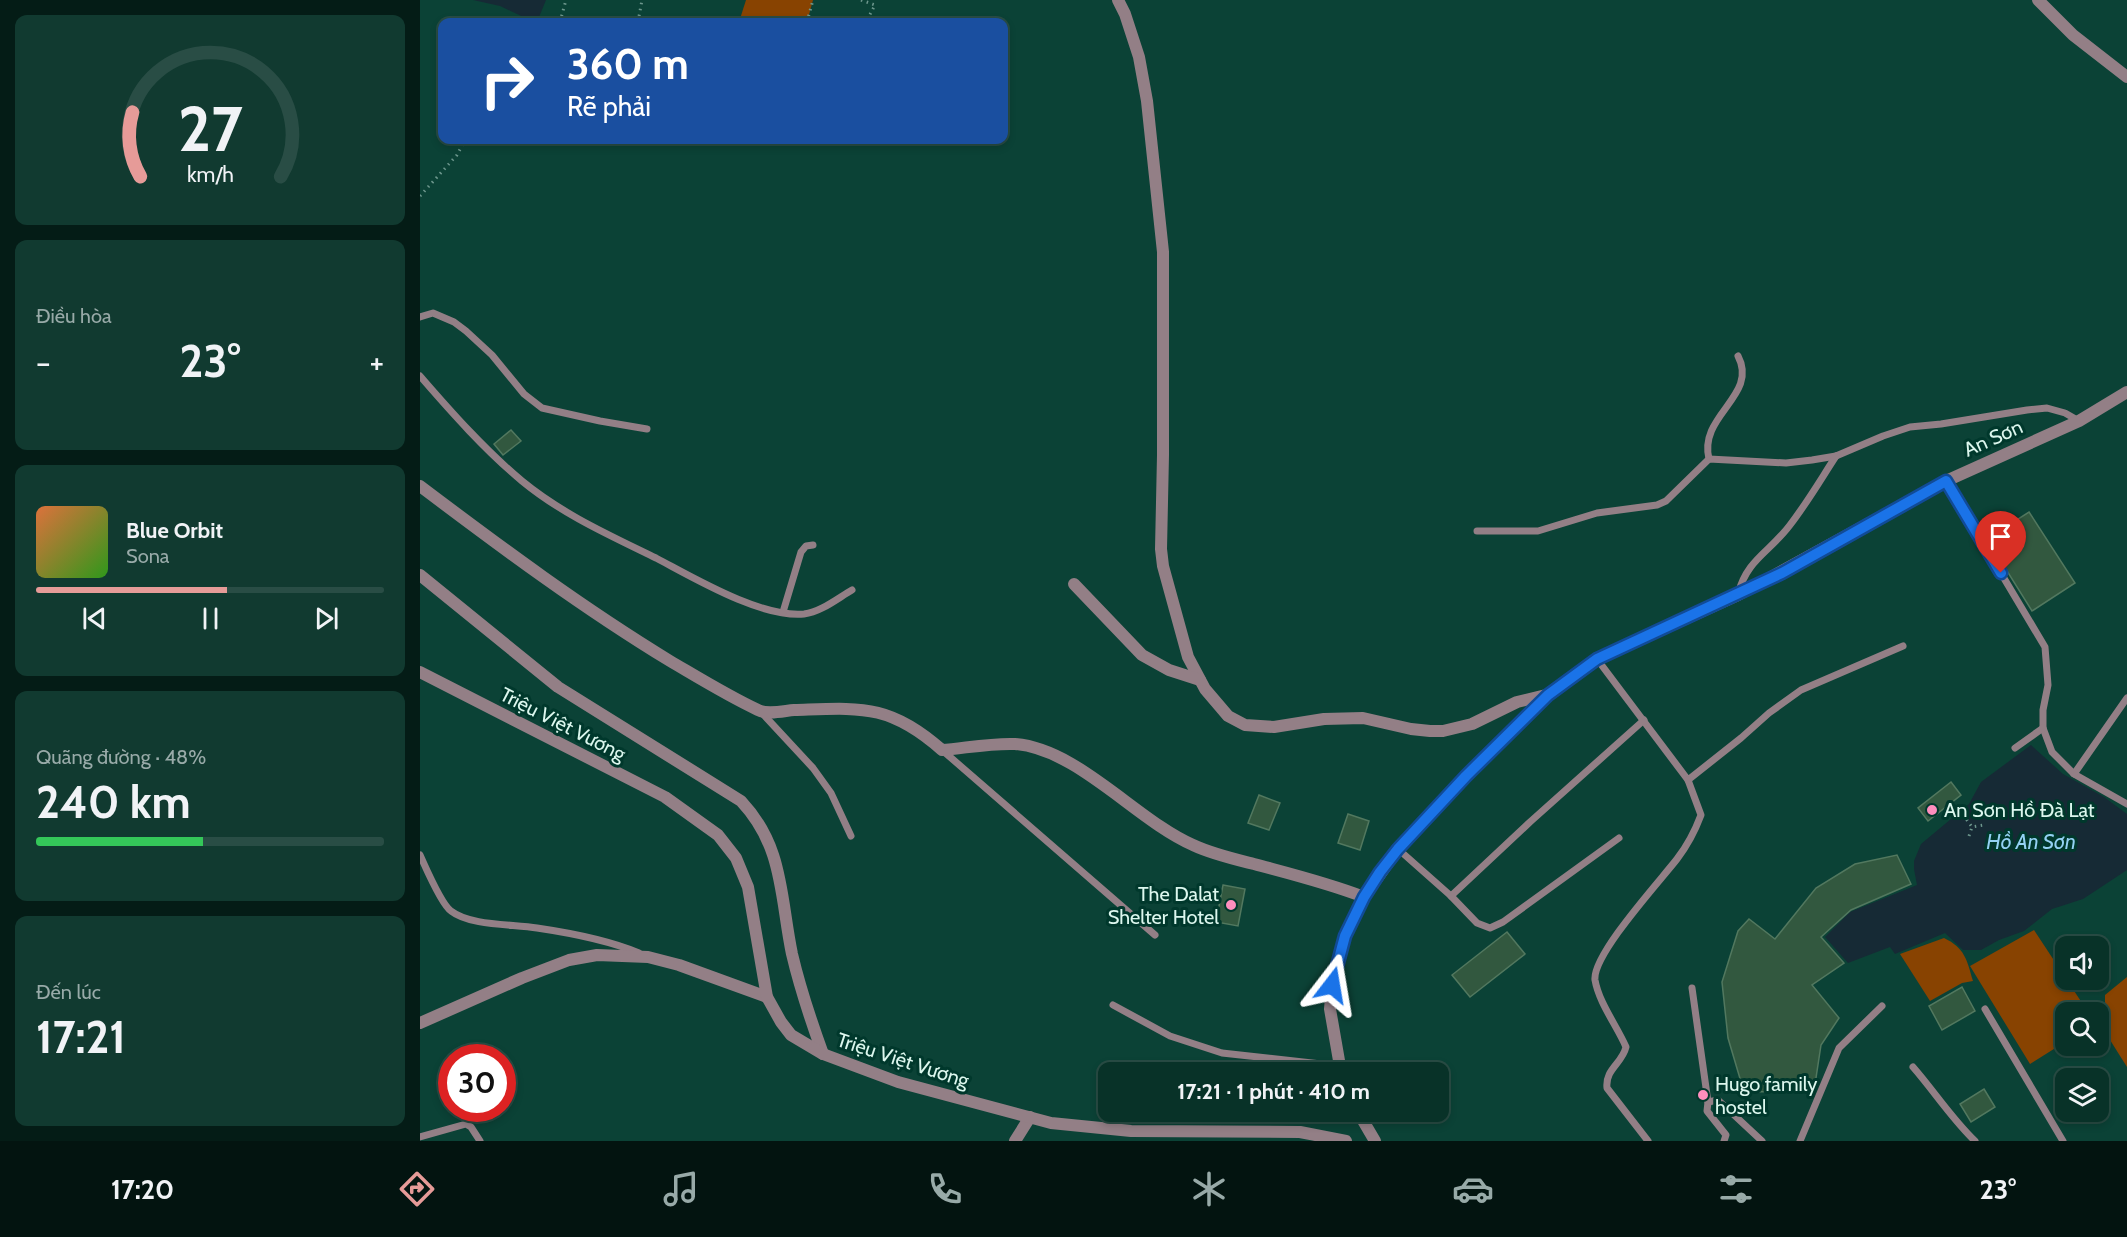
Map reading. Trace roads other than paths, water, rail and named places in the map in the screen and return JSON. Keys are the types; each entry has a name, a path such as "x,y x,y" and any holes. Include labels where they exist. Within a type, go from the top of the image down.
{"street":[{"path":"1118,0 1139,57 1147,101 1163,252 1161,549 1163,566 1185,647 1200,680 1228,716 1245,724 1264,726 1294,725 1324,719 1364,718 1411,729 1443,731 1472,724 1517,702 1548,695"},
{"path":"2038,0 2073,35 2127,77"},
{"name":"An Sơn","path":"1339,1062 1330,1009 1332,985 1345,936 1364,897 1398,849 1466,776 1548,695 1597,659 1782,573 1946,481 2079,422 2127,392"},
{"path":"420,486 478,531 610,624 703,681 761,712 843,707 869,710 913,727 942,750 998,744 1016,744 1035,748 1072,764 1165,830 1192,845 1335,886 1364,897"},
{"path":"420,575 558,687 741,801 750,811 761,825 775,858 792,954 808,1013 823,1054"},
{"path":"1074,584 1142,655 1169,670 1200,680"},
{"name":"Triệu Việt Vương","path":"420,672 665,797 718,834 736,858 748,888 767,997 791,1035 823,1054 898,1082 1051,1123 1095,1128 1176,1132 1300,1132 1343,1140"},
{"path":"420,1023 569,960 597,956 648,957 679,965 767,997"},
{"path":"1015,1141 1030,1117"},
{"path":"1364,1122 1375,1141"}],"lane":[{"path":"420,317 433,313 454,322 492,355 524,394 542,408 647,429"},
{"path":"1709,459 1706,449 1712,428 1738,389 1743,377 1744,370 1738,356"},
{"path":"420,376 492,454 548,501 578,520 704,583 765,609 805,614 817,610 852,590"},
{"path":"1477,531 1538,531 1597,513 1657,505 1666,501 1709,459 1786,463 1836,456 1910,427 2027,410 2047,408 2065,413 2079,422"},
{"path":"1738,595 1747,569 1789,527 1836,456"},
{"path":"1946,481 2045,647 2048,685 2043,710 2043,728 2052,752 2074,774 2127,804"},
{"path":"783,612 801,552 806,546 813,544"},
{"path":"1688,780 1769,713 1802,690 1903,646"},
{"path":"1597,659 1688,780 1701,815 1694,834 1677,859 1649,891 1598,963 1595,972 1598,992 1626,1047 1625,1054 1606,1079 1607,1088 1648,1141"},
{"path":"2074,774 2127,698"},
{"path":"761,712 813,768 831,793 851,836"},
{"path":"1451,896 1644,720"},
{"path":"2015,748 2043,728"},
{"path":"942,750 1155,935"},
{"path":"1398,849 1478,923 1490,928 1503,922 1619,838"},
{"path":"420,855 444,903 451,911 481,922 534,927 574,934 633,950 648,957"},
{"path":"1692,988 1708,1101 1707,1112 1726,1135 1724,1141"},
{"path":"1113,1005 1170,1036 1222,1053 1284,1062"},
{"path":"1800,1141 1839,1048 1882,1006"},
{"path":"1985,1009 2063,1141"},
{"path":"1913,1066 1975,1141"},
{"path":"1708,1101 1718,1100 1762,1141"},
{"path":"420,1137 466,1124 471,1127 480,1141"}],"water":[{"path":"473,0 546,0 539,18 526,18 500,6"},
{"name":"Hồ An Sơn","path":"2031,745 2063,774 2104,797 2127,814 2127,870 2083,899 2052,909 2024,931 1999,940 1981,950 1963,950 1945,933 1895,954 1890,947 1848,963 1825,937 1850,912 1917,885 1914,861 1921,844 1969,804 1981,782"}],"place":[{"name":"An Sơn Hồ Đà Lạt","path":"1932,810"},
{"name":"The Dalat Shelter Hotel","path":"1231,905"},
{"name":"Hugo family hostel","path":"1703,1095"}]}
